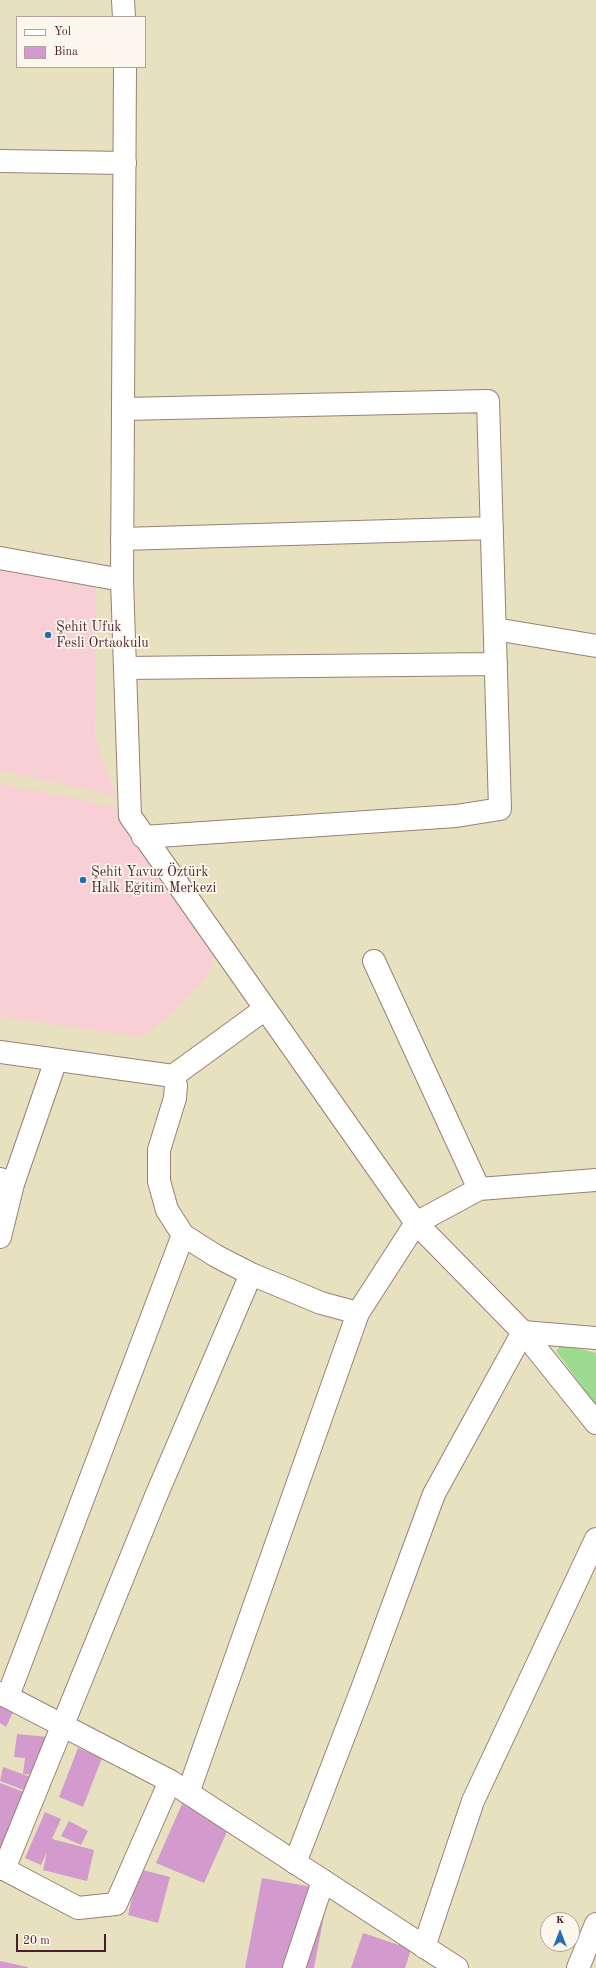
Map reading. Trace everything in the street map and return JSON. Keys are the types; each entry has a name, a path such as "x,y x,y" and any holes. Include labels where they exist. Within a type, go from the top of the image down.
{"street":[{"path":"123,0 124,16"},
{"path":"125,68 122,580 130,816 143,837 416,1223 523,1332 596,1423"},
{"path":"0,161 125,163"},
{"path":"123,409 488,401 500,809 456,816 143,837"},
{"path":"122,539 492,528"},
{"path":"0,558 122,580"},
{"path":"495,629 596,646"},
{"path":"125,668 496,664"},
{"path":"374,961 479,1190"},
{"path":"0,1052 173,1076 265,1009"},
{"path":"0,1237 7,1181 56,1060"},
{"path":"173,1076 176,1086 176,1098 159,1150 159,1182 167,1210 183,1234 251,1274 321,1303 358,1313"},
{"path":"251,1274 156,1496 63,1726 2,1869 78,1908 116,1904 179,1787 358,1313 416,1223 479,1190 596,1180"},
{"path":"183,1234 4,1694 179,1787 456,1968"},
{"path":"523,1332 596,1338"},
{"path":"295,1863 362,1690 434,1494 523,1332"},
{"path":"424,1947 473,1801 596,1539"},
{"path":"294,1968 323,1881"},
{"path":"578,1968 596,1924"}],"shaded area":[{"name":"Şehit Ufuk Fesli Ortaokulu","path":"0,569 96,583 95,738 116,796 0,771"},
{"name":"Şehit Yavuz Öztürk Halk Eğitim Merkezi","path":"0,783 120,808 214,952 214,963 205,979 170,1016 139,1038 0,1016"}],"green space":[{"path":"562,1344 596,1353 596,1405 556,1351"}],"building":[{"path":"0,1698 16,1706 6,1727 0,1723"},
{"path":"17,1734 47,1737 43,1776 23,1774 25,1758 14,1757"},
{"path":"78,1748 102,1758 83,1807 59,1797"},
{"path":"3,1767 33,1778 29,1792 0,1781"},
{"path":"0,1783 27,1793 5,1851 0,1849"},
{"path":"182,1804 230,1825 204,1883 156,1863"},
{"path":"45,1812 61,1819 52,1839 94,1850 87,1881 43,1870 47,1852 41,1865 25,1858"},
{"path":"69,1821 88,1831 81,1845 61,1836"},
{"path":"139,1869 170,1877 158,1923 128,1915"},
{"path":"262,1878 329,1890 314,1968 245,1968"},
{"path":"363,1933 411,1949 405,1968 351,1968"},
{"path":"0,1961 28,1967 28,1968 0,1968"}],"place":[{"name":"Şehit Ufuk Fesli Ortaokulu","path":"48,635"},
{"name":"Şehit Yavuz Öztürk Halk Eğitim Merkezi","path":"83,880"}]}
